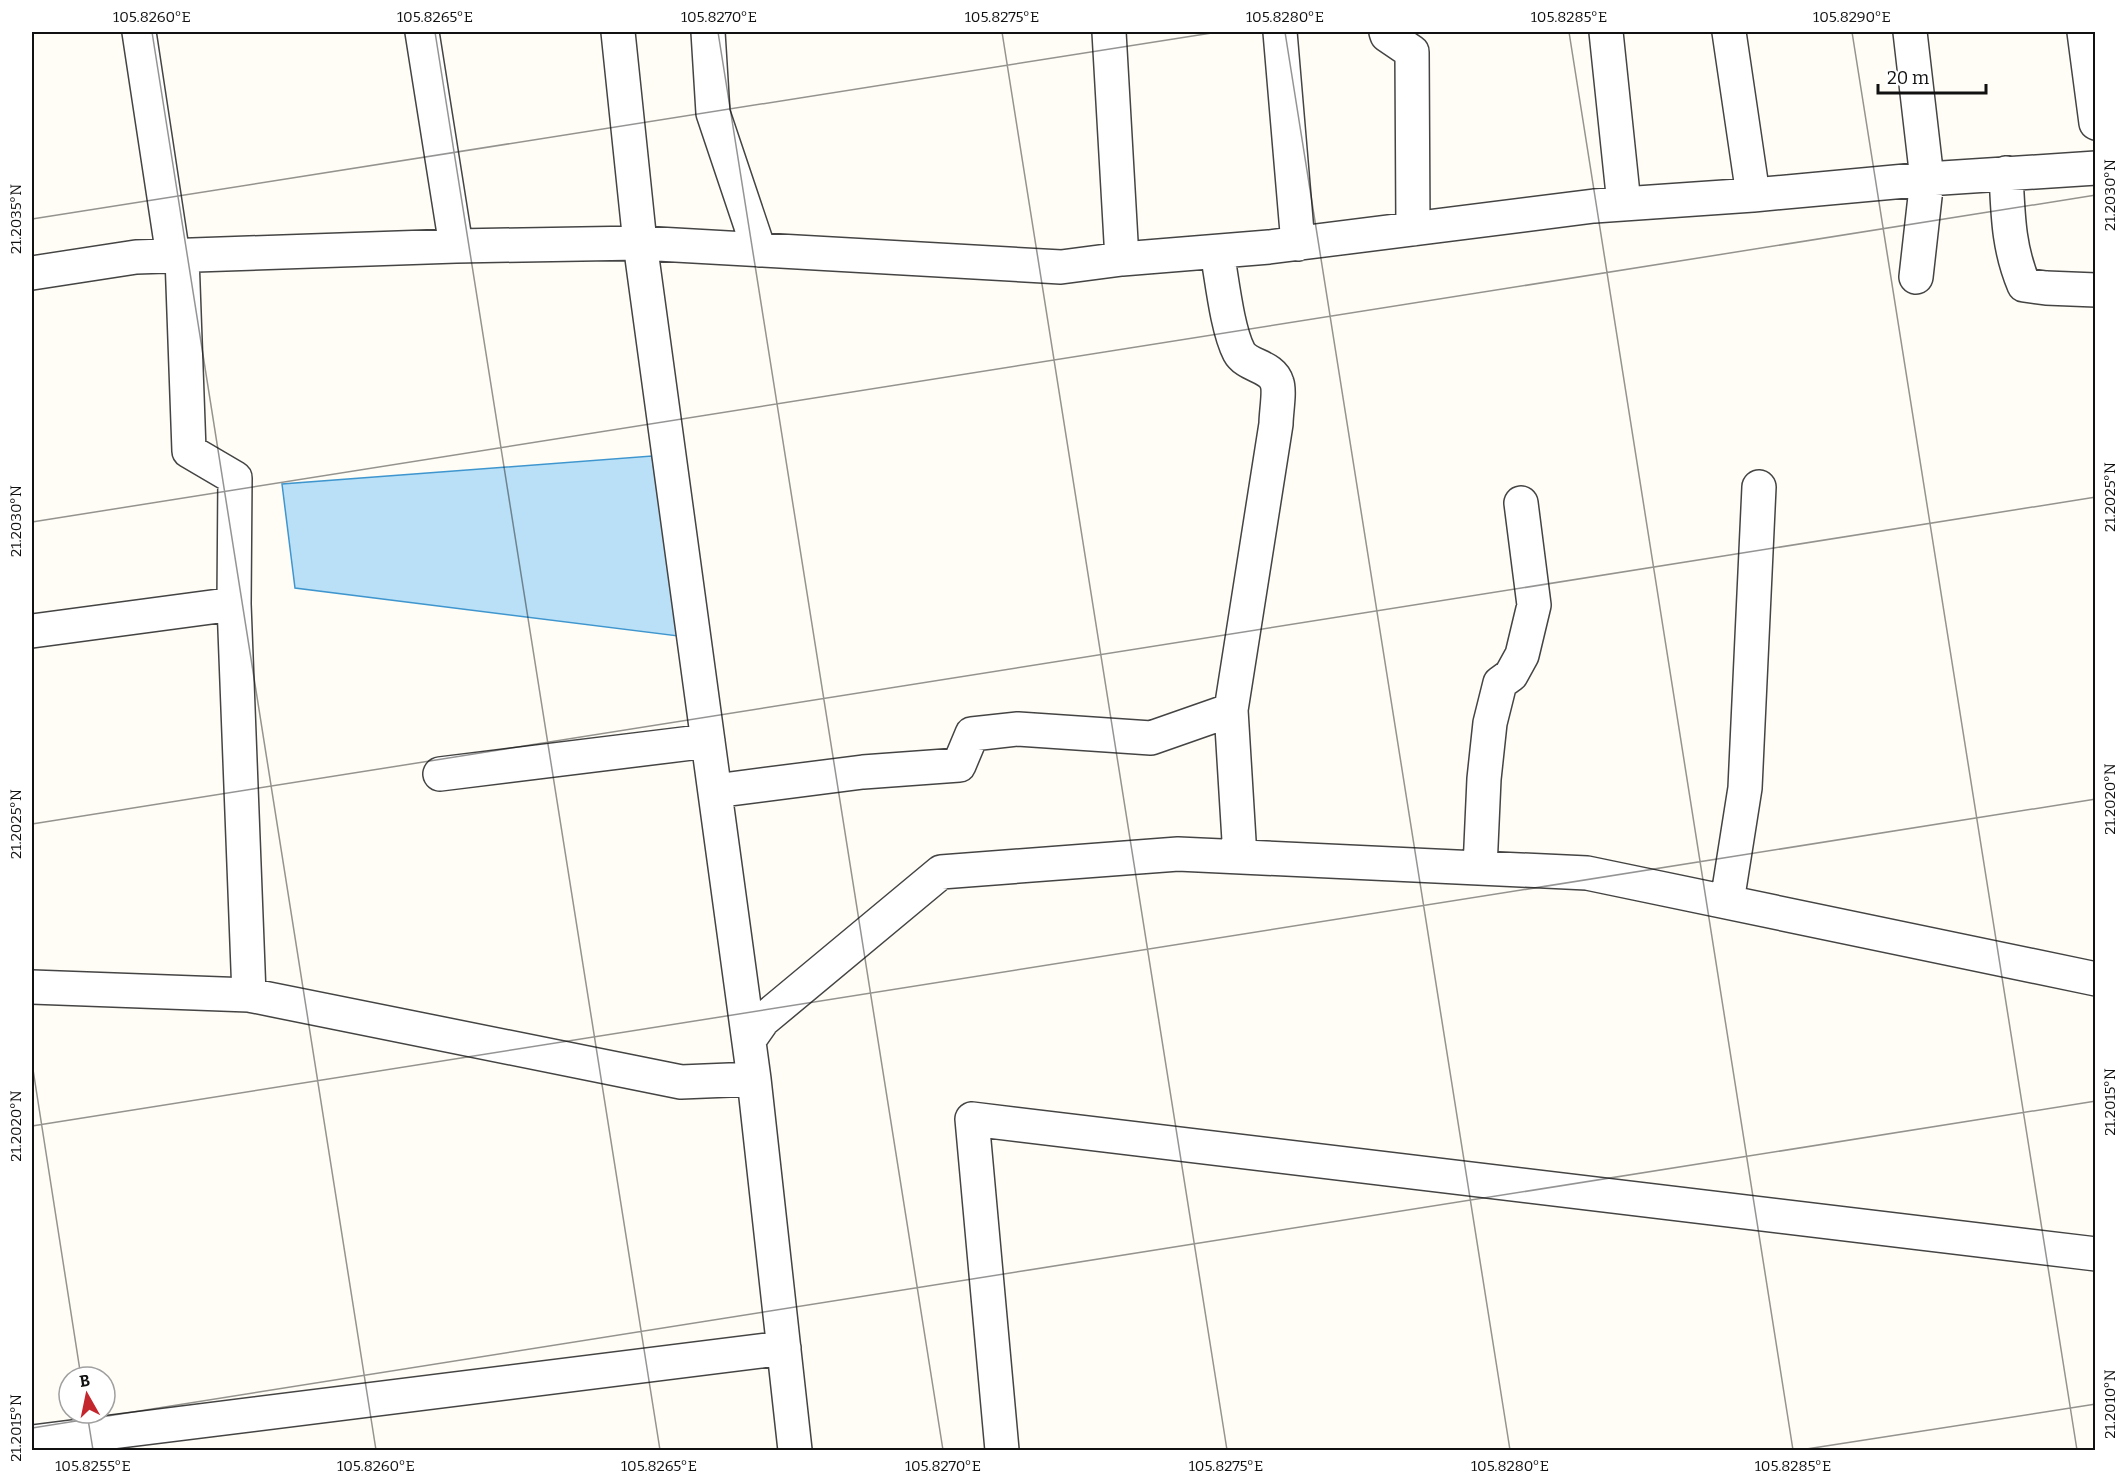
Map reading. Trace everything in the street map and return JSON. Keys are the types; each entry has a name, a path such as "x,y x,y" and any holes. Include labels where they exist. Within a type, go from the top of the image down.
{"street":[{"path":"139,32 178,256 189,451 235,478 234,604 249,995"},
{"path":"422,32 456,246"},
{"path":"618,32 640,243 754,1079 795,1450"},
{"path":"708,32 713,113 759,250"},
{"path":"1109,32 1122,259"},
{"path":"1280,32 1298,244"},
{"path":"1386,32 1412,52 1413,229"},
{"path":"1606,32 1624,204"},
{"path":"1729,32 1753,195"},
{"path":"1910,32 1927,178 1916,277"},
{"path":"2084,32 2096,123"},
{"path":"32,273 136,257 456,246 640,243 1061,267 1122,259 1298,244 1624,204 1753,195 1927,178 2096,168"},
{"path":"2006,173 2009,234 2015,264 2024,285 2096,290"},
{"path":"1217,252 1229,317 1238,350 1245,360 1274,375 1278,384 1276,424 1231,710 1240,857"},
{"path":"1728,902 1745,788 1759,488"},
{"path":"1480,868 1484,779 1490,723 1500,683 1511,675 1522,656 1534,605 1521,503"},
{"path":"32,631 234,604"},
{"path":"715,791 863,772 959,765 972,734 1018,729 1151,738 1231,710"},
{"path":"440,774 708,741"},
{"path":"749,1040 763,1020 941,872 1178,854 1587,873 2096,979"},
{"path":"32,987 249,995 681,1083 754,1079"},
{"path":"1002,1450 972,1119 2096,1254"},
{"path":"32,1442 784,1348"}],"water":[{"path":"652,456 678,636 295,588 282,484"}]}
